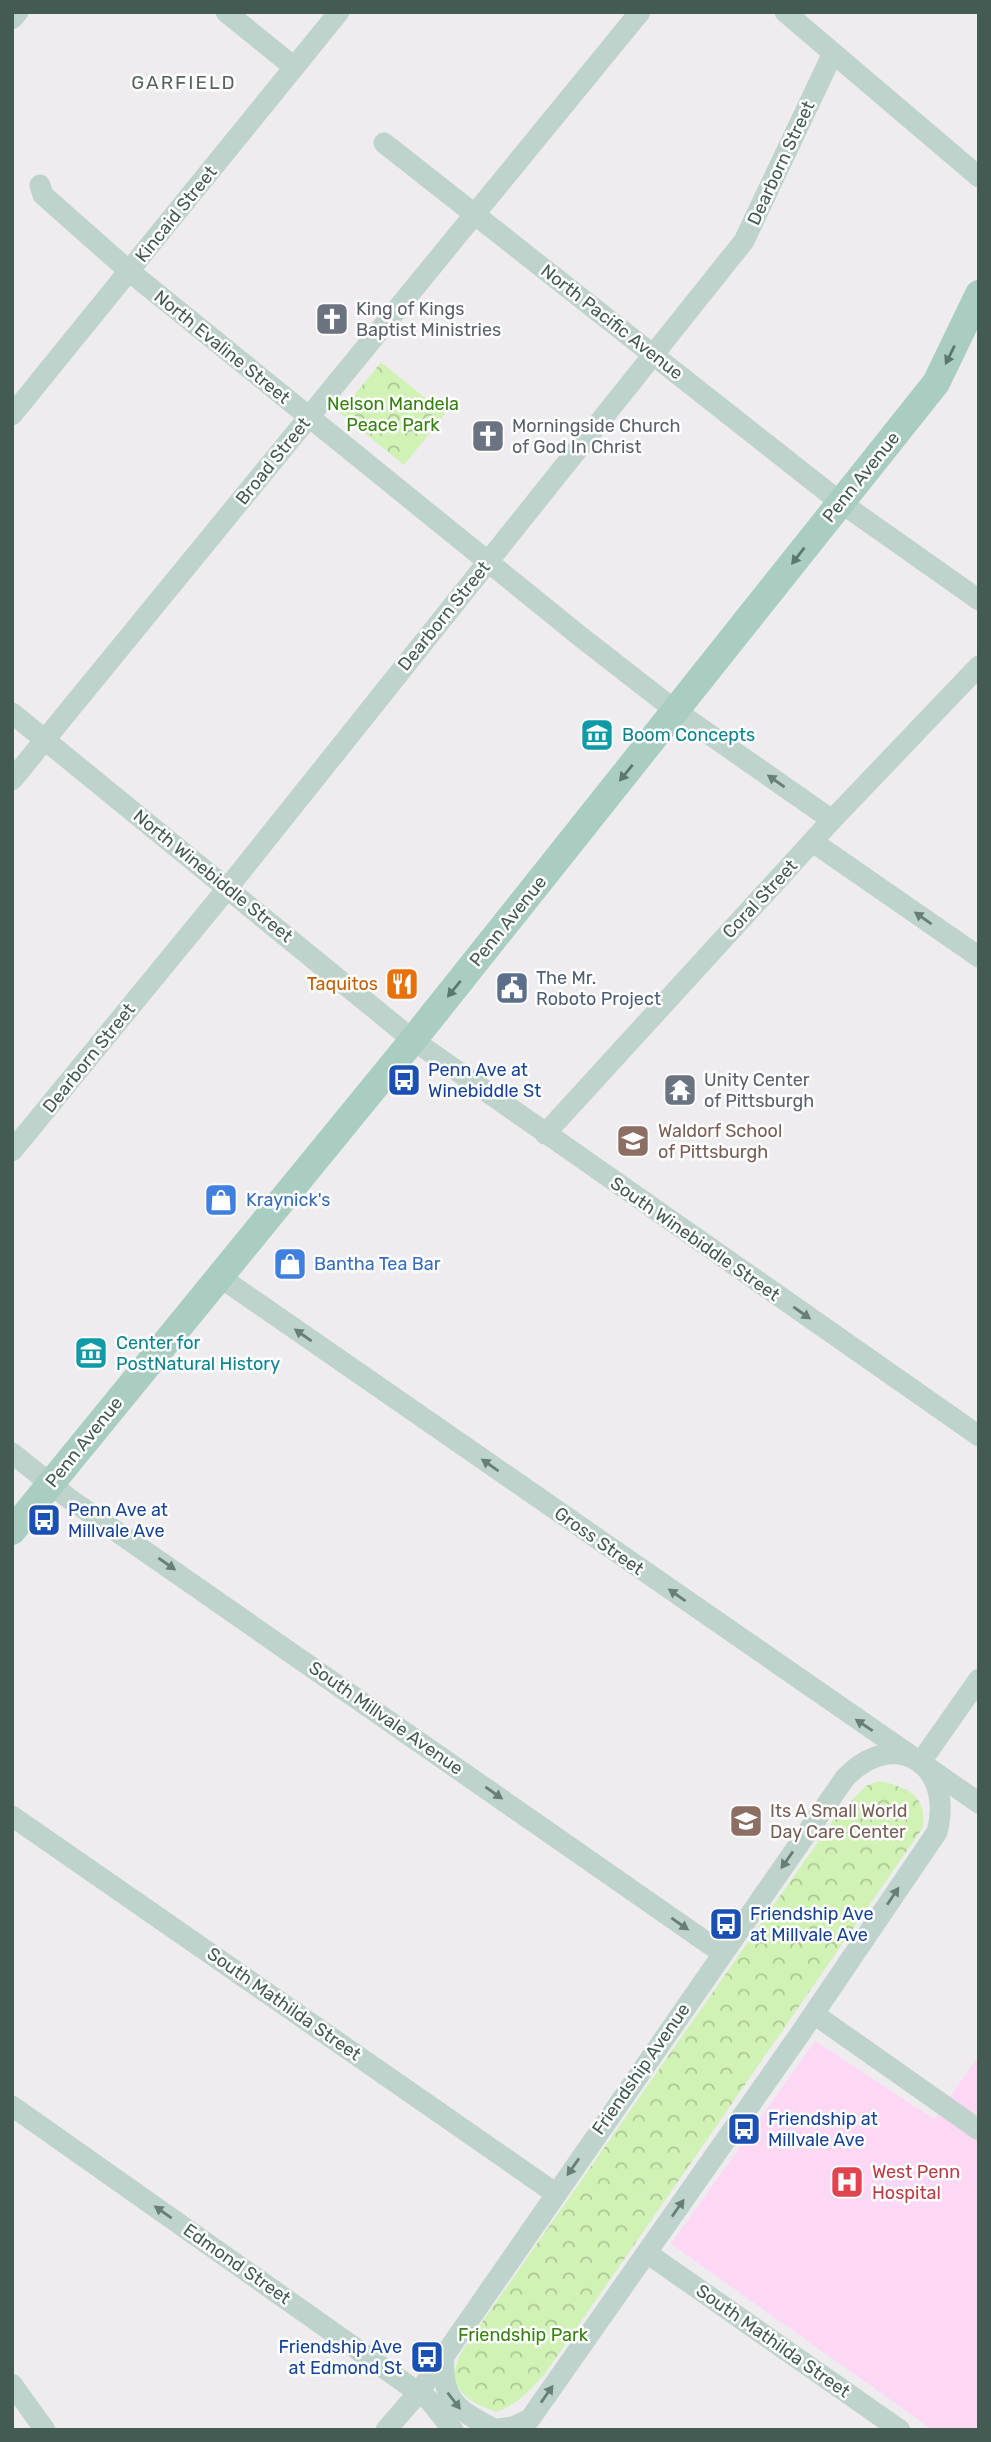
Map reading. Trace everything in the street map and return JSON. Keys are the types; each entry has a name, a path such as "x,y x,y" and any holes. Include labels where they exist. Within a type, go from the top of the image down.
{"main road":[{"name":"Penn Avenue","path":"12,1531 413,1040 936,383 979,294"}],"street":[{"path":"12,19 18,12"},
{"path":"226,12 294,67"},
{"name":"Kincaid Street","path":"12,415 339,12"},
{"name":"Broad Street","path":"12,780 640,12"},
{"path":"785,12 979,177"},
{"name":"Dearborn Street","path":"12,1151 226,890 652,352 744,241 833,53"},
{"name":"North Pacific Avenue","path":"384,143 840,502 979,600"},
{"name":"North Evaline Street","path":"40,185 43,195 129,271 488,562 676,711 832,820"},
{"name":"Coral Street","path":"545,1134 832,820 979,666"},
{"name":"North Winebiddle Street","path":"12,713 413,1040"},
{"path":"813,842 979,957"},
{"name":"South Winebiddle Street","path":"413,1040 979,1436"},
{"name":"Gross Street","path":"220,1277 979,1803"},
{"name":"South Millvale Avenue","path":"12,1453 50,1484 722,1953"},
{"path":"444,2355 442,2379 448,2396 463,2413 493,2429 513,2427 530,2419 814,2014 937,1832 942,1813 939,1784 920,1763 979,1679"},
{"name":"Friendship Avenue","path":"386,2430 419,2392 845,1778 857,1765 873,1755 890,1752 920,1763"},
{"name":"South Mathilda Street","path":"12,1816 555,2193"},
{"path":"814,2014 979,2130"},
{"name":"Edmond Street","path":"12,2106 419,2392 429,2400 453,2430"},
{"name":"South Mathilda Street","path":"647,2253 900,2430"},
{"path":"12,2384 45,2430"}],"shaded area":[{"name":"West Penn Hospital","path":"815,2041 934,2119 979,2056 979,2430 933,2430 671,2244"}],"green space":[{"name":"Nelson Mandela Peace Park","path":"381,362 445,414 404,465 340,413"},
{"name":"Friendship Park","path":"879,1781 914,1795 922,1809 922,1829 544,2375 522,2397 496,2412 475,2403 456,2383 457,2363 462,2351 836,1816 866,1786"}],"place":[{"name":"King of Kings Baptist Ministries","path":"332,319"},
{"name":"Morningside Church of God In Christ","path":"488,436"},
{"name":"Boom Concepts","path":"597,735"},
{"name":"Taquitos","path":"402,984"},
{"name":"The Mr. Roboto Project","path":"512,988"},
{"name":"Penn Ave at Winebiddle St","path":"404,1080"},
{"name":"Unity Center of Pittsburgh","path":"680,1090"},
{"name":"Waldorf School of Pittsburgh","path":"633,1141"},
{"name":"Kraynick's","path":"221,1200"},
{"name":"Bantha Tea Bar","path":"290,1264"},
{"name":"Center for PostNatural History","path":"91,1353"},
{"name":"Penn Ave at Millvale Ave","path":"44,1520"},
{"name":"Its A Small World Day Care Center","path":"746,1821"},
{"name":"Friendship Ave at Millvale Ave","path":"726,1924"},
{"name":"Friendship at Millvale Ave","path":"744,2129"},
{"name":"West Penn Hospital","path":"847,2182"},
{"name":"Friendship Ave at Edmond St","path":"427,2357"}],"district":[{"name":"GARFIELD","path":"184,82"}]}
